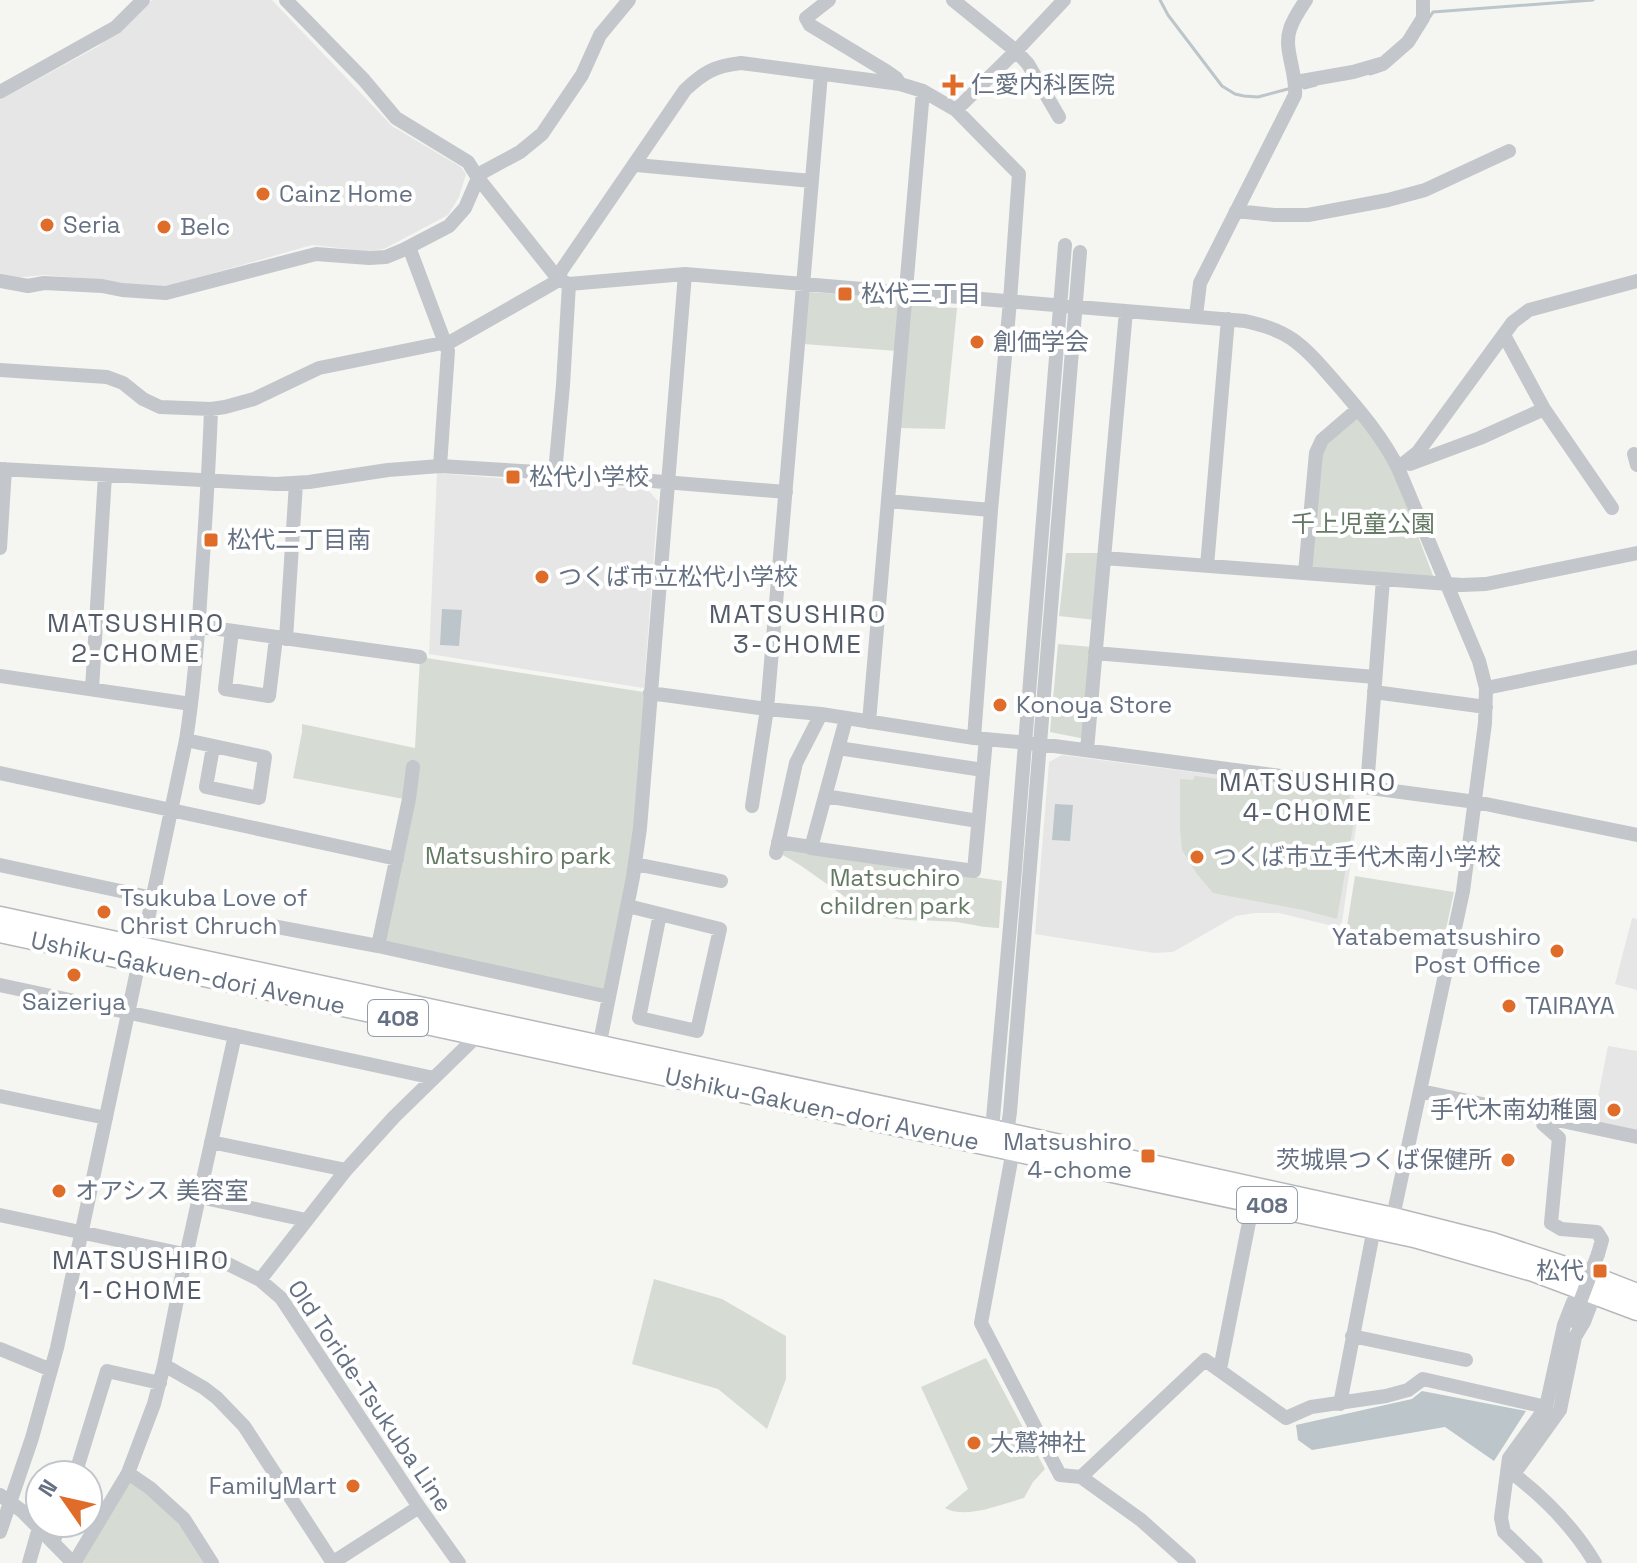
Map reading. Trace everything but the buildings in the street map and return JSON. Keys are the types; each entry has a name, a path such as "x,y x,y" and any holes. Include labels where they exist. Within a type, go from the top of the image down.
{"highway":[{"name":"Ushiku-Gakuen-dori Avenue","path":"0,917 141,955 477,1036 598,1053"},
{"name":"Ushiku-Gakuen-dori Avenue","path":"0,932 141,955 1386,1226 1587,1290 1637,1310"},
{"name":"Ushiku-Gakuen-dori Avenue","path":"1002,1140 1253,1202 1505,1247 1637,1294"}],"street":[{"path":"0,92 116,27 143,0"},
{"path":"286,0 364,80 396,118 468,162 564,282"},
{"path":"0,281 28,286 44,283 166,293 316,254 386,257 409,247 449,226 465,208 483,172 520,152 542,134 582,75 600,35 629,0"},
{"path":"829,0 806,18 810,25 886,71 900,84"},
{"path":"953,0 1028,64 1059,117"},
{"path":"956,110 1064,0"},
{"path":"1196,316 1200,283 1295,95 1296,82 1288,49 1289,30 1306,0"},
{"path":"1296,82 1384,63 1408,42 1423,18 1423,0"},
{"path":"555,473 563,385 564,282 561,271 685,90 709,71 722,65 741,63 900,84 923,91 956,110 1019,174 991,510 980,738 983,770 974,871 811,847 777,848 796,763 821,714"},
{"path":"752,806 767,709 821,74"},
{"path":"869,722 923,91"},
{"path":"1236,211 1308,215 1388,200 1425,190 1509,151"},
{"path":"636,165 812,181"},
{"path":"1065,245 1068,305 1032,743 1014,881 1002,1140 981,1323 1060,1475 1081,1477 1141,1520 1189,1563"},
{"path":"409,247 448,351 440,466"},
{"path":"1068,305 1080,252"},
{"path":"598,1053 628,906 640,828 685,274"},
{"path":"0,370 107,377 123,383 150,404 211,409 254,399 319,368 452,341 564,282 685,274 1228,319 1263,326 1290,338 1313,358 1383,440 1398,468 1479,661 1486,688 1476,802 1463,891 1421,1091 1386,1226 1352,1336 1340,1404"},
{"path":"1398,468 1418,452 1513,322 1529,310 1637,281"},
{"path":"1087,750 1126,311"},
{"path":"1207,566 1228,319"},
{"path":"1504,335 1544,409 1612,508"},
{"path":"0,1532 6,1498 32,1438 51,1370 186,740 209,482 211,409"},
{"path":"1305,573 1316,453 1322,440 1358,409"},
{"path":"1398,468 1480,438 1544,409"},
{"path":"0,548 2,469 209,482 296,483 440,466 786,492"},
{"path":"92,689 105,475"},
{"path":"232,631 225,689 269,696 281,638 296,483"},
{"path":"888,501 991,510"},
{"path":"1104,558 1446,584 1486,584 1637,553"},
{"path":"1367,787 1383,579"},
{"path":"198,626 420,657"},
{"path":"1095,653 1375,685 1486,707"},
{"path":"1486,688 1637,657"},
{"path":"0,676 191,704"},
{"path":"650,693 1476,802 1637,835"},
{"path":"811,847 846,719"},
{"path":"186,740 265,757 259,798 206,787 213,747"},
{"path":"838,748 983,770"},
{"path":"378,946 413,767"},
{"path":"0,773 397,859"},
{"path":"825,796 978,821"},
{"path":"635,864 721,881"},
{"path":"0,865 153,898"},
{"path":"628,906 660,914 720,929 697,1031 639,1018 660,914"},
{"path":"272,926 609,997"},
{"path":"0,985 434,1078"},
{"path":"49,1539 73,1563 128,1473 150,1415 160,1383 235,1035"},
{"path":"260,1280 346,1170 394,1117 477,1036"},
{"path":"1421,1091 1637,1137"},
{"path":"0,1096 106,1118"},
{"path":"1508,1470 1553,1406 1573,1321 1602,1240 1597,1232 1561,1229 1551,1223 1559,1138 1543,1124 1543,1117"},
{"path":"211,1142 346,1170"},
{"path":"209,1199 306,1220"},
{"path":"1220,1369 1253,1202"},
{"name":"Old Toride-Tsukuba Line","path":"0,1215 226,1263 260,1280 281,1298 459,1563"},
{"path":"1508,1470 1519,1467 1560,1410 1575,1337 1584,1322 1587,1290"},
{"path":"1536,1563 1504,1532 1501,1518 1509,1458 1546,1407 1564,1325 1587,1290"},
{"path":"1352,1336 1466,1360"},
{"path":"0,1349 51,1370"},
{"path":"1081,1477 1205,1360 1286,1418 1311,1407 1408,1390 1423,1379 1546,1407"},
{"path":"164,1365 204,1388 244,1426 333,1563 419,1507"},
{"path":"80,1459 107,1371 160,1383"},
{"path":"1508,1470 1536,1491 1582,1541 1595,1563"},
{"path":"128,1473 184,1519 212,1563"},
{"path":"6,1498 24,1514"},
{"path":"29,1563 36,1539"},
{"path":"53,1543 54,1539"}],"shaded area":[{"path":"152,0 272,0 392,126 461,167 466,174 459,197 448,215 384,249 366,251 312,245 168,286 44,275 13,278 0,275 0,100 97,47"},
{"name":"つくば市立松代小学校","path":"437,473 648,490 658,501 644,688 429,654"},
{"path":"442,609 462,610 459,646 440,645"},
{"name":"つくば市立手代木南小学校","path":"1062,755 1354,793 1354,800 1360,801 1342,922 1337,927 1279,913 1236,916 1173,952 1154,953 1035,934 1049,762"},
{"path":"1055,804 1073,805 1070,841 1052,840"},
{"path":"1632,918 1637,919 1637,990 1615,984"},
{"path":"1608,1046 1637,1051 1637,1137 1592,1128"},
{"path":"1422,1391 1526,1411 1494,1461 1445,1427 1312,1450 1298,1440 1296,1425 1412,1399"}],"green space":[{"path":"810,292 896,298 900,301 897,351 803,344"},
{"path":"908,305 957,308 945,429 898,428"},
{"name":"千上児童公園","path":"1358,417 1384,450 1434,578 1313,567 1310,564 1319,452"},
{"path":"1066,553 1101,553 1095,620 1059,616"},
{"path":"1058,644 1092,647 1085,739 1050,732"},
{"name":"Matsushiro park","path":"420,657 650,693 640,828 609,997 378,946 409,800 293,778 302,724 415,748"},
{"path":"1195,776 1350,795 1350,803 1357,804 1337,919 1213,893 1182,850 1180,779 1193,780"},
{"name":"Matsuchiro children park","path":"781,845 805,852 1002,881 999,928 879,915 857,905 779,853"},
{"path":"1355,876 1454,892 1442,948 1351,930 1347,926"},
{"path":"654,1279 722,1299 786,1336 786,1379 767,1429 718,1389 632,1364"},
{"path":"986,1358 1045,1469 1024,1498 984,1510 953,1511 945,1508 968,1489 921,1387"},
{"path":"128,1473 150,1488 212,1563 74,1563 88,1539 104,1539 104,1513"}],"waterway":[{"path":"1160,0 1222,86 1235,94 1258,97 1288,89"},
{"path":"1429,18 1433,12 1593,0"},
{"path":"1370,74 1385,69"},
{"path":"1304,88 1316,85"}],"place":[{"name":"仁愛内科医院","path":"953,85"},
{"name":"Cainz Home","path":"263,194"},
{"name":"Seria","path":"47,225"},
{"name":"Belc","path":"164,227"},
{"name":"松代三丁目","path":"845,294"},
{"name":"創価学会","path":"977,342"},
{"name":"松代小学校","path":"513,477"},
{"name":"松代二丁目南","path":"211,540"},
{"name":"つくば市立松代小学校","path":"542,577"},
{"name":"Konoya Store","path":"1000,705"},
{"name":"つくば市立手代木南小学校","path":"1197,857"},
{"name":"Tsukuba Love of Christ Chruch","path":"104,912"},
{"name":"Yatabematsushiro Post Office","path":"1557,951"},
{"name":"Saizeriya","path":"74,975"},
{"name":"TAIRAYA","path":"1509,1006"},
{"name":"手代木南幼稚園","path":"1614,1110"},
{"name":"Matsushiro 4-chome","path":"1148,1156"},
{"name":"茨城県つくば保健所","path":"1508,1160"},
{"name":"オアシス 美容室","path":"59,1191"},
{"name":"松代","path":"1600,1271"},
{"name":"大鷲神社","path":"974,1443"},
{"name":"FamilyMart","path":"353,1486"}],"district":[{"name":"MATSUSHIRO 3-CHOME","path":"798,629"},
{"name":"MATSUSHIRO 2-CHOME","path":"136,638"},
{"name":"MATSUSHIRO 4-CHOME","path":"1308,797"},
{"name":"MATSUSHIRO 1-CHOME","path":"141,1275"}]}
